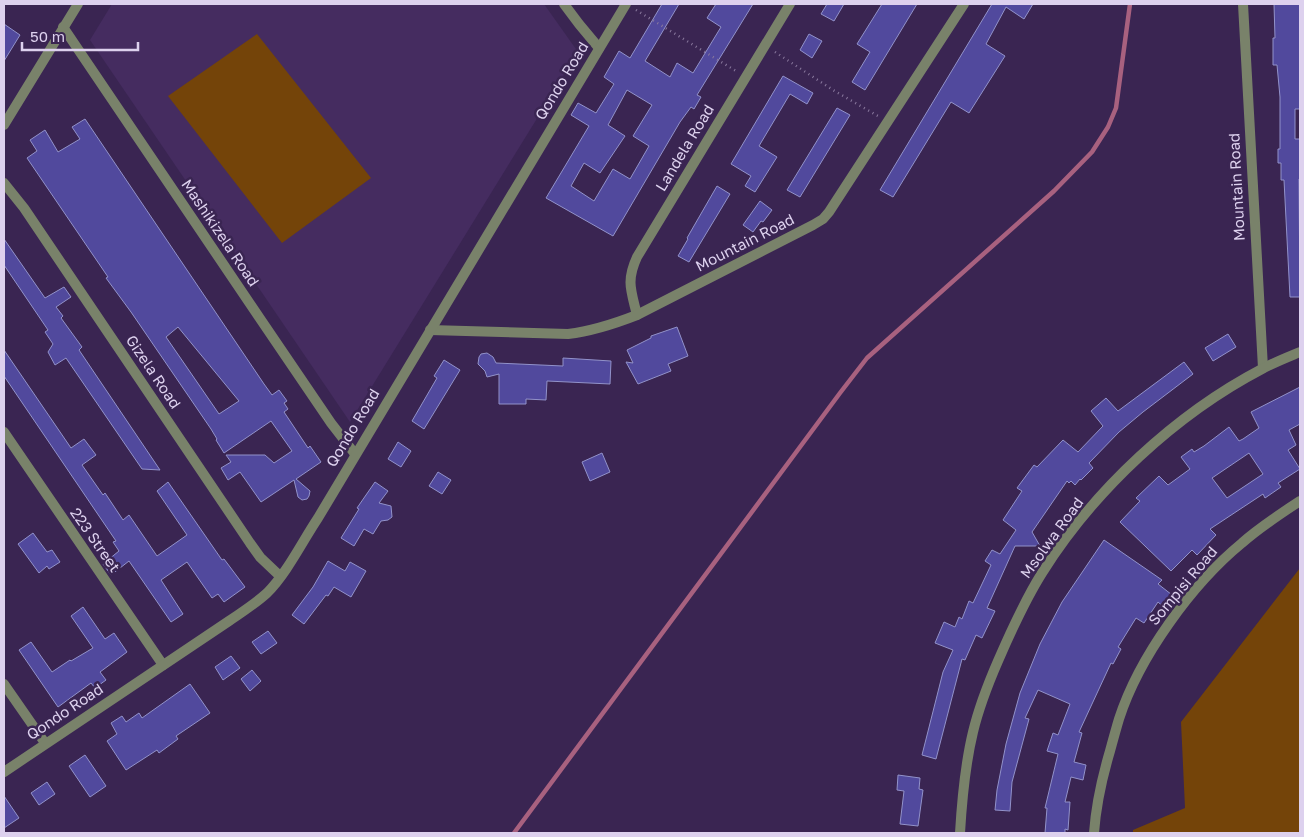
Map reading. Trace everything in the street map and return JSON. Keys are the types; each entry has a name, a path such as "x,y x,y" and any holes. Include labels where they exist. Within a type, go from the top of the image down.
{"street":[{"path":"4,125 78,4"},
{"path":"564,4 599,48"},
{"name":"Qondo Road","path":"4,772 257,601 268,591 318,518 626,4"},
{"name":"Landela Road","path":"637,315 630,278 637,257 790,4"},
{"name":"Mountain Road","path":"430,330 568,334 588,332 611,326 637,315 823,219 838,200 964,4"},
{"name":"Mountain Road","path":"1243,4 1263,368"},
{"name":"Mashikizela Road","path":"63,27 260,320 331,423 355,454"},
{"name":"Gizela Road","path":"4,183 24,208 250,543 260,557 280,576"},
{"name":"Msolwa Road","path":"960,833 968,756 986,688 1021,610 1042,573 1069,534 1090,508 1148,449 1193,413 1263,368 1300,352"},
{"name":"223 Street","path":"4,432 163,665"},
{"name":"Sompisi Road","path":"1094,833 1095,817 1103,776 1120,717 1138,674 1158,640 1180,609 1209,574 1240,544 1300,501"},
{"path":"4,684 45,743"}],"path":[{"path":"641,14 734,71"},
{"path":"777,53 833,90 888,122"}],"shaded area":[{"path":"112,4 544,4 578,52 350,422 90,40"},
{"path":"257,34 371,178 282,243 168,96"},
{"path":"1300,568 1300,833 1133,833 1133,830 1185,808 1181,722"}],"building":[{"path":"662,4 679,4 645,61 670,77 677,63 693,73 721,27 707,18 716,4 753,4 697,95 701,97 694,109 691,107 680,122 613,236 546,198 589,126 571,115 578,103 596,113 614,84 604,77 619,51 630,58","holes":["627,90 652,105 633,136 649,146 630,179 613,169 594,201 571,186 584,163 600,173 625,136 608,125"]},
{"path":"827,4 844,4 834,21 821,14"},
{"path":"882,4 917,4 865,90 852,82 870,52 857,44"},
{"path":"992,4 1033,4 1024,19 1006,7 986,44 1005,56 969,113 951,102 893,197 880,190"},
{"path":"1274,4 1300,4 1300,109 1295,109 1295,139 1300,139 1300,297 1290,297 1284,180 1281,180 1281,163 1278,163 1278,149 1280,149 1280,97 1277,65 1273,65 1273,38 1275,38"},
{"path":"4,24 20,35 4,61"},
{"path":"809,34 822,41 812,58 800,50"},
{"path":"783,76 813,93 807,104 790,94 759,146 777,157 755,192 745,186 751,176 731,164"},
{"path":"837,108 850,115 800,197 787,190"},
{"path":"85,119 264,384 272,395 279,390 287,401 284,403 288,409 284,412 308,448 310,446 321,462 296,479 310,491 307,499 302,500 298,497 294,480 261,502 240,472 228,480 221,468 231,462 226,455 265,455 274,463 292,451 271,421 224,453 211,429 106,278 108,277 27,158 37,151 30,140 45,130 58,152 80,139 72,127","holes":["178,327 239,401 219,414 166,337"]},
{"path":"717,186 730,194 689,262 678,256"},
{"path":"760,201 772,210 753,232 743,225"},
{"path":"4,239 45,298 64,287 71,297 56,307 63,316 61,318 82,347 79,350 160,470 142,469 66,358 55,365 48,352 53,344 45,332 48,330 4,265"},
{"path":"677,327 688,356 668,364 671,371 638,384 626,362 633,363 627,350 651,338 651,336"},
{"path":"1228,334 1236,347 1213,361 1205,348"},
{"path":"4,350 71,448 84,439 96,455 82,465 103,495 105,493 123,520 129,515 157,556 187,535 157,491 168,482 222,560 224,559 245,587 224,602 218,594 212,598 187,562 161,580 183,614 171,622 129,561 111,575 103,564 119,551 113,542 116,541 4,376"},
{"path":"487,353 493,357 496,363 563,366 563,358 611,361 610,384 547,381 546,400 526,399 526,404 499,404 499,374 487,377 485,371 478,364 481,354"},
{"path":"444,360 460,370 424,429 412,421 437,378 434,376"},
{"path":"1184,362 1193,374 1119,432 1089,463 1093,468 1081,480 1075,485 1071,481 1069,483 1067,481 1032,532 1040,546 1015,546 987,608 995,611 982,638 976,635 965,660 962,659 936,759 922,755 943,672 953,650 935,643 944,622 955,627 959,617 962,619 969,601 973,603 991,565 985,561 992,550 1000,554 1016,530 1003,520 1022,491 1017,488 1034,465 1037,467 1063,440 1078,452 1103,426 1091,411 1106,398 1118,411"},
{"path":"1300,387 1300,424 1289,430 1296,445 1288,450 1300,469 1278,483 1281,487 1265,498 1263,494 1210,529 1216,535 1197,555 1192,550 1171,571 1120,522 1140,501 1136,498 1159,476 1168,485 1190,469 1181,457 1192,449 1194,452 1229,427 1239,441 1259,428 1251,412","holes":["1249,453 1263,474 1227,498 1212,478"]},
{"path":"398,442 411,451 401,467 388,459"},
{"path":"602,453 610,472 590,481 582,462"},
{"path":"438,472 451,480 442,494 429,486"},
{"path":"375,482 388,491 379,503 391,506 392,517 381,521 373,534 364,529 354,546 341,538 359,509 357,508"},
{"path":"33,533 47,552 52,550 60,562 49,569 47,566 39,573 18,544"},
{"path":"1104,540 1162,580 1158,584 1176,598 1167,610 1158,602 1144,623 1136,618 1118,647 1121,649 1113,664 1111,663 1079,732 1082,733 1074,762 1086,765 1083,780 1071,777 1065,802 1070,802 1068,830 1065,829 1065,833 1045,833 1047,808 1045,808 1058,754 1047,751 1053,733 1058,735 1070,704 1038,690 1025,718 1029,719 1012,782 1010,811 995,810 1006,744 1020,693 1040,644 1062,602"},
{"path":"328,561 345,571 350,562 366,571 351,597 334,587 304,624 292,615 313,587"},
{"path":"83,607 105,639 114,633 127,652 100,672 106,680 95,688 91,683 58,707 19,650 31,642 52,672 93,648 71,616"},
{"path":"268,631 277,643 261,654 252,642"},
{"path":"231,656 240,668 223,680 215,667"},
{"path":"252,670 261,681 250,691 241,679"},
{"path":"190,684 210,713 176,736 178,739 159,753 157,750 126,770 107,741 117,734 111,723 122,716 126,722 139,713 142,718"},
{"path":"85,755 106,786 90,797 69,766"},
{"path":"898,775 920,778 919,789 923,790 918,826 900,824 904,791 897,790"},
{"path":"47,782 55,794 39,805 31,793"},
{"path":"4,796 19,818 4,828"}],"waterway":[{"path":"514,833 867,358 1054,191 1092,152 1108,127 1116,108 1130,4"}]}
